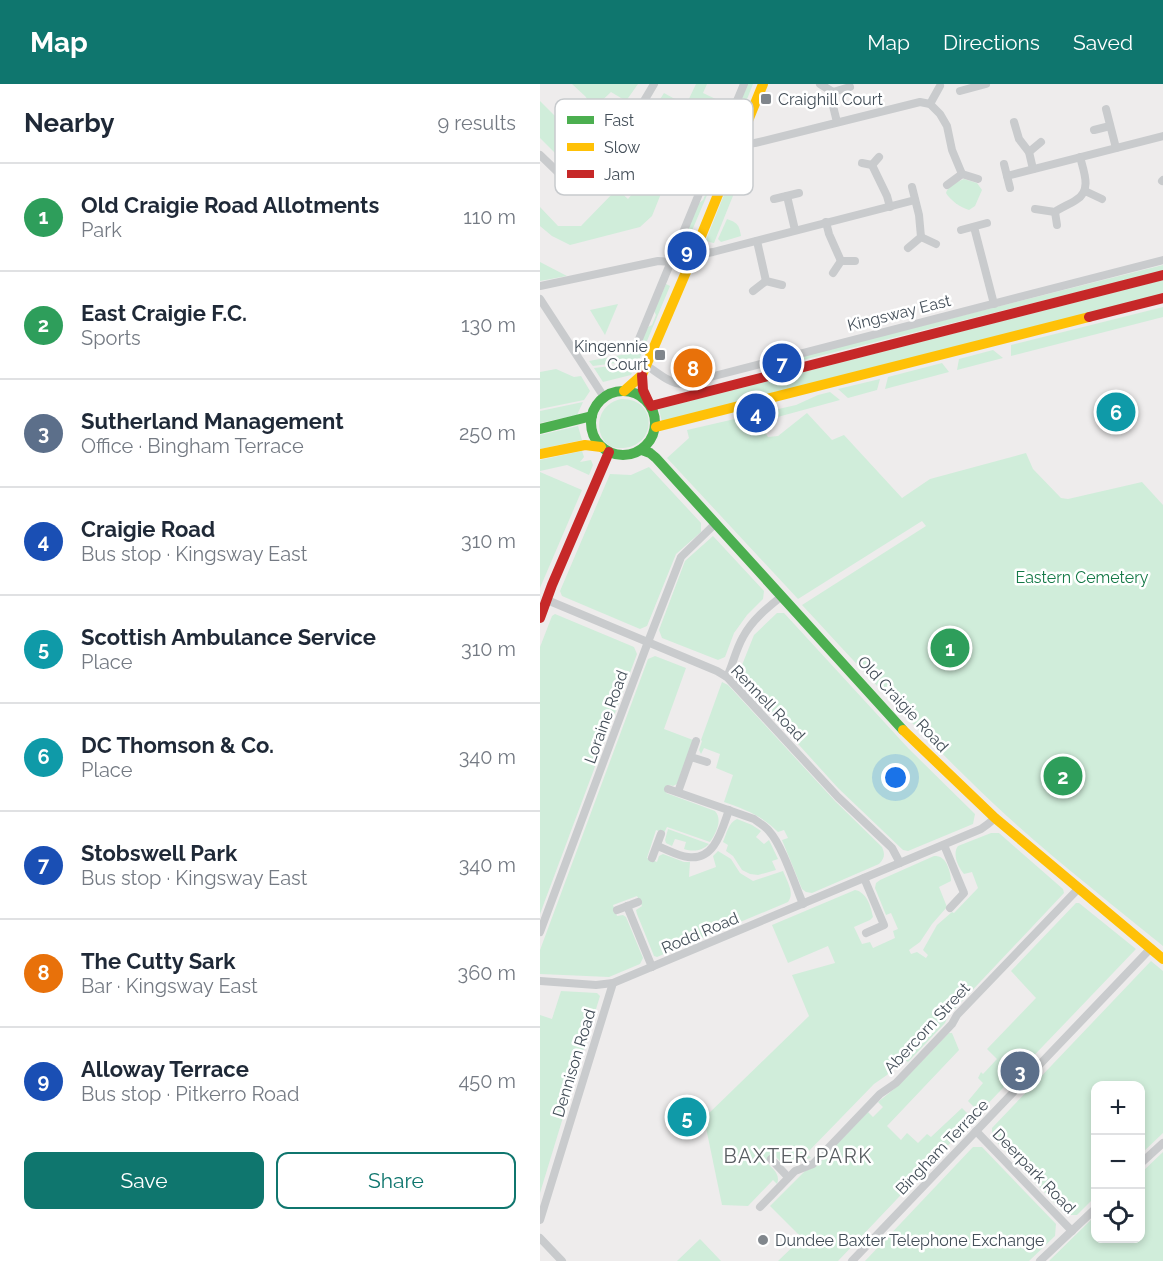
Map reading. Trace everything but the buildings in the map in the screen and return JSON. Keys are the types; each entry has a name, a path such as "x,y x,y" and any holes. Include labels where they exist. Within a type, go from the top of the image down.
{"main road":[{"path":"753,108 763,84"},
{"path":"540,454 585,444 616,455 634,454 642,450 651,440 656,427 655,416 643,390 642,375 718,195"},
{"name":"Kingsway East","path":"650,405 1163,275"},
{"path":"656,427 1163,298"},
{"path":"624,391 642,375"},
{"path":"605,450 596,440 591,424 592,416 604,398 624,391 636,394 650,405"},
{"path":"540,429 592,416"},
{"path":"541,613 605,450"},
{"name":"Old Craigie Road","path":"642,450 656,458 908,735 995,818 1163,958"}],"street":[{"path":"646,99 654,84"},
{"path":"738,99 744,84"},
{"path":"820,84 833,92 850,87"},
{"path":"960,91 986,84"},
{"path":"930,104 940,86"},
{"path":"833,92 837,123"},
{"path":"753,143 920,102 930,104 940,114 947,126 952,150 962,174"},
{"path":"1106,109 1116,148"},
{"path":"1014,122 1019,139 1029,152 1033,170"},
{"path":"1094,130 1110,126"},
{"path":"1007,176 1163,136"},
{"path":"1029,152 1041,142"},
{"path":"540,155 555,169"},
{"path":"872,165 879,157"},
{"path":"1035,209 1054,212 1077,200 1085,191 1086,182 1080,157"},
{"path":"862,163 872,165"},
{"path":"1004,164 1010,188"},
{"path":"872,165 890,207"},
{"path":"962,174 978,179"},
{"path":"948,185 962,174"},
{"path":"912,187 919,215 921,237"},
{"path":"1085,191 1102,199"},
{"path":"774,200 799,193"},
{"path":"639,339 699,195"},
{"path":"787,196 795,230"},
{"path":"695,251 702,254 915,200"},
{"path":"1054,212 1057,225"},
{"path":"826,222 841,261"},
{"path":"961,230 987,224"},
{"path":"974,227 994,304"},
{"path":"921,237 936,244"},
{"path":"908,248 921,237"},
{"path":"756,241 766,281"},
{"name":"Kingsway East","path":"646,364 678,384 683,384 1163,260"},
{"path":"540,286 658,261 671,262"},
{"path":"841,261 855,261"},
{"path":"833,273 841,261"},
{"path":"766,281 782,285"},
{"path":"753,291 766,281"},
{"path":"540,299 604,398"},
{"name":"Loraine Road","path":"540,932 681,557 716,523"},
{"path":"728,677 743,638 754,621 782,596"},
{"name":"Rennell Road","path":"547,600 728,677 838,797 892,848 900,863"},
{"path":"678,792 696,741"},
{"path":"691,756 707,762"},
{"path":"668,789 754,819 770,832 803,904"},
{"path":"657,846 688,857 697,857 708,852 719,837 729,810"},
{"name":"Rodd Road","path":"540,981 596,985 613,983 944,845 981,829 995,818"},
{"path":"652,858 661,834"},
{"path":"944,845 964,892 950,908"},
{"path":"864,878 884,926 866,933"},
{"name":"Abercorn Street","path":"760,1207 795,1171 813,1164 880,1094 896,1083 952,1024 957,1015 1078,889"},
{"path":"617,910 638,902"},
{"path":"627,906 652,967"},
{"name":"Bingham Terrace","path":"852,1261 1151,948"},
{"name":"Dennison Road","path":"540,1220 613,983"},
{"name":"Deerpark Road","path":"976,1131 1072,1231"},
{"path":"1145,1159 1163,1143"},
{"path":"771,1160 788,1177"},
{"path":"1040,1261 1091,1212"},
{"path":"540,1238 562,1261"}],"green space":[{"path":"572,84 638,84 627,99 623,99 611,92 604,99 587,99"},
{"path":"696,84 707,84 703,93 716,99 689,99"},
{"path":"747,84 753,84 747,99 741,99"},
{"path":"664,93 676,99 660,99"},
{"path":"540,101 555,116 555,153 540,138"},
{"path":"964,179 977,183 982,190 975,206 969,210 950,199 946,193 951,186"},
{"path":"611,195 624,195 628,199 631,195 660,195 652,216 640,227 570,245 552,236 540,226 540,207 558,226 581,226"},
{"path":"707,195 691,233 681,247 698,204"},
{"path":"724,195 733,195 714,243 706,240"},
{"path":"727,219 737,225 741,236 721,242 718,239"},
{"path":"540,262 567,276 540,281"},
{"path":"1163,265 1163,271 799,361 798,357"},
{"path":"1163,280 1163,294 662,422 659,409"},
{"path":"666,284 670,286 639,360 593,366 589,361 632,353 631,345 642,339 648,327 652,325 656,315 654,311"},
{"path":"618,304 605,335 590,310"},
{"path":"1163,307 1163,317 1011,356 1011,345"},
{"path":"993,350 1003,358 957,370 959,359"},
{"path":"637,363 631,375 603,382 594,368"},
{"path":"942,363 949,372 885,389 888,377"},
{"path":"556,369 574,377 581,376 590,391 584,400 540,409 540,372"},
{"path":"880,379 877,390 848,398 838,389"},
{"name":"Eastern Cemetery","path":"830,392 840,400 759,422 768,437 778,436 807,413 832,440 844,435 902,498 930,479 1026,453 1033,469 1061,498 1068,499 1142,482 1163,505 1163,946 1015,824 905,716 802,605 926,526 922,521 798,599 667,458 689,438 687,430 796,405"},
{"path":"621,399 634,401 642,407 649,424 646,434 640,441 630,447 617,448 610,446 604,440 599,425 604,409"},
{"path":"583,402 577,415 540,423 540,411"},
{"path":"578,426 582,440 540,449 540,435"},
{"path":"582,451 584,457 580,462 591,460 593,465 589,475 567,465 540,471 540,460"},
{"path":"649,467 701,523 701,532 676,554 647,626 640,629 562,596 560,591 610,474 631,475"},
{"path":"540,472 582,490 540,588"},
{"path":"713,536 764,591 763,599 734,633 725,657 718,660 662,638 659,630 685,561"},
{"path":"777,613 784,613 908,748 975,814 973,824 908,851 903,850 838,788 742,682 740,670 754,635"},
{"path":"555,614 634,647 637,654 540,914 540,647 552,616"},
{"path":"655,656 686,668 664,729 693,740 677,784 669,785 666,793 715,811 719,822 710,842 667,827 664,833 656,830 647,858 657,862 659,856 663,854 690,862 689,877 716,867 713,856 718,851 731,859 740,873 753,881 783,871 790,887 790,898 788,902 657,957 654,956 637,914 636,910 642,906 637,896 613,905 617,916 626,917 643,958 640,964 609,977 540,974 540,950 648,659"},
{"path":"722,682 728,685 835,801 882,847 884,856 879,864 812,893 806,892 802,889 782,840 788,838 784,830 778,832 759,817 724,802 733,775 716,768 720,754 704,748 701,754 699,750"},
{"path":"737,819 761,831 756,837 764,844 769,840 778,859 772,861 776,870 758,875 750,874 742,870 733,856 726,851 728,845 723,842 730,826"},
{"path":"668,829 709,844 697,850 684,849 686,842 675,839 672,846 665,840"},
{"path":"991,833 999,833 1063,889 1064,893 948,1016 945,1023 908,1062 903,1058 887,1075 874,1084 807,1153 811,1158 784,1165 773,1154 766,1162 777,1174 777,1184 773,1180 748,1206 722,1205 704,1118 809,1016 792,975 835,963 828,946 788,963 772,925 855,890 865,897 873,917 854,927 862,944 870,942 873,948 895,938 893,931 898,929 891,913 886,915 875,888 876,883 938,856 949,869 951,881 939,887 947,907 920,942 909,950 911,954 917,952 926,958 928,955 923,950 937,925 952,912 954,913 978,888 972,872 964,874 960,868 956,860 956,849 958,846"},
{"path":"1076,903 1079,903 1136,949 978,1114 968,1101 983,1083 978,1078 981,1072 983,1074 997,1059 987,1049 1036,998 1011,971"},
{"path":"1151,961 1163,971 1163,1133 1145,1150 1145,1081 1091,1081 1091,1201 1077,1215 1066,1215 992,1137 992,1128"},
{"path":"561,991 597,993 600,996 540,1193 540,1015 552,1019"},
{"path":"949,1033 952,1033 959,1050 887,1126 901,1140 907,1133 918,1143 927,1134 931,1137 962,1108 975,1117 838,1261 778,1261 802,1238 770,1206 805,1171 815,1167 868,1112 873,1117 883,1107 878,1102 899,1085"},
{"path":"973,1147 982,1147 1056,1224 1055,1236 1029,1261 865,1261"},
{"path":"1163,1152 1163,1261 1049,1261 1091,1220 1091,1243 1145,1243 1145,1169"},
{"path":"700,1239 721,1261 677,1261"}],"traffic: fast":[{"path":"623,391 635,393 646,400 653,411 655,423 653,435 646,446 635,453 623,455 611,453 600,446 593,435 591,423 593,411 600,400 611,393 623,391"},
{"path":"540,429 592,416"},
{"path":"642,450 656,458 903,730"}],"traffic: slow":[{"path":"753,109 763,84"},
{"path":"624,391 642,375 718,195"},
{"path":"656,427 1089,317"},
{"path":"540,454 585,445 601,447"},
{"path":"903,730 995,818 1163,959"}],"traffic: jam":[{"path":"651,406 1163,275"},
{"path":"1089,317 1163,298"},
{"path":"642,375 643,390 649,403"},
{"path":"540,618 609,452"}],"place":[{"name":"Craighill Court","path":"766,99"},
{"name":"Alloway Terrace","path":"687,251"},
{"name":"Kingennie Court","path":"660,355"},
{"name":"Stobswell Park","path":"782,363"},
{"name":"The Cutty Sark","path":"693,368"},
{"name":"DC Thomson & Co.","path":"1116,412"},
{"name":"Craigie Road","path":"756,413"},
{"name":"Old Craigie Road Allotments","path":"950,648"},
{"name":"East Craigie F.C.","path":"1063,776"},
{"name":"Sutherland Management","path":"1020,1071"},
{"name":"Scottish Ambulance Service","path":"687,1117"},
{"name":"Dundee Baxter Telephone Exchange","path":"763,1240"}],"district":[{"name":"BAXTER PARK","path":"798,1156"}]}
